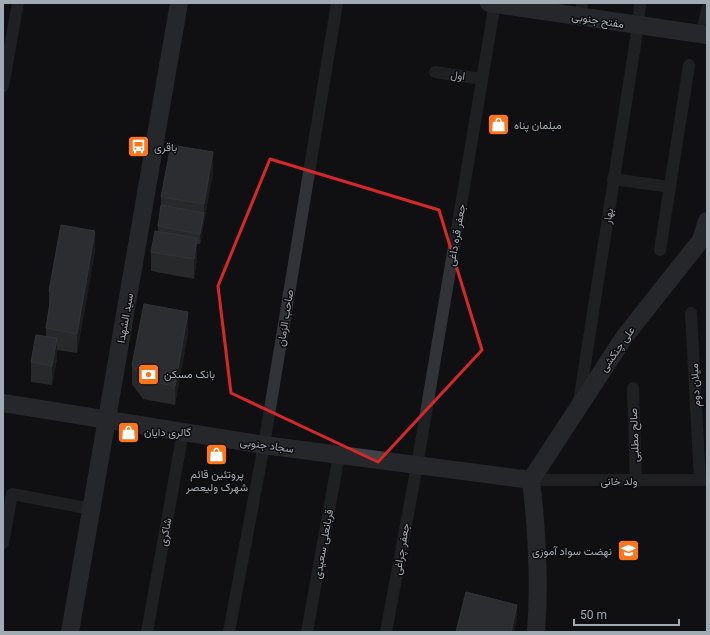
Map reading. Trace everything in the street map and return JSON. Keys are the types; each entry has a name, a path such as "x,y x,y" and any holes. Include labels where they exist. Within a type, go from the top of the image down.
{"street":[{"path":"3,86 18,3"},
{"name":"سید الشهدا","path":"70,632 108,420 179,3"},
{"name":"صاحب الزمان","path":"229,632 264,445 337,3"},
{"name":"مفتح جنوبی","path":"493,3 582,10 638,26 704,34"},
{"name":"جعفر قره داغی","path":"416,466 482,79 493,3"},
{"name":"بهار","path":"578,407 638,26 640,3"},
{"path":"704,34 707,9"},
{"path":"660,250 689,65"},
{"name":"اول","path":"435,72 482,79"},
{"path":"613,179 670,187"},
{"name":"علی چنکشی","path":"531,480 625,336 701,240 707,221"},
{"name":"میلان دوم","path":"691,313 704,480"},
{"name":"صالح مطلبی","path":"633,388 636,482"},
{"name":"سجاد جنوبی","path":"3,403 264,445 531,480"},
{"name":"شاکری","path":"147,632 183,432"},
{"name":"قربانعلی سعیدی","path":"307,632 339,455"},
{"name":"جعفر چراغی","path":"386,632 416,466"},
{"path":"531,480 536,529 538,597 536,632"},
{"name":"ولد خانی","path":"531,480 636,482 704,480"},
{"path":"3,543 12,494 91,509"}],"highlighted area":[{"path":"270,159 439,210 482,350 378,462 231,393 218,286"}],"building":[{"path":"171,145 213,152 204,204 161,197"},
{"path":"161,205 204,213 200,234 158,226"},
{"path":"61,225 95,231 77,334 46,328 52,292 49,291"},
{"path":"155,231 197,238 194,259 151,252"},
{"path":"144,304 188,312 175,386 143,380 132,365"},
{"path":"36,335 57,338 52,366 31,362"},
{"path":"466,592 517,605 511,632 456,632"}],"place":[{"name":"مبلمان پناه","path":"499,125"},
{"name":"باقری","path":"139,147"},
{"name":"بانک مسکن","path":"148,374"},
{"name":"گالری دایان","path":"129,432"},
{"name":"پروتئین قائم شهرک ولیعصر","path":"217,454"},
{"name":"نهضت سواد آموزی","path":"628,551"}]}
